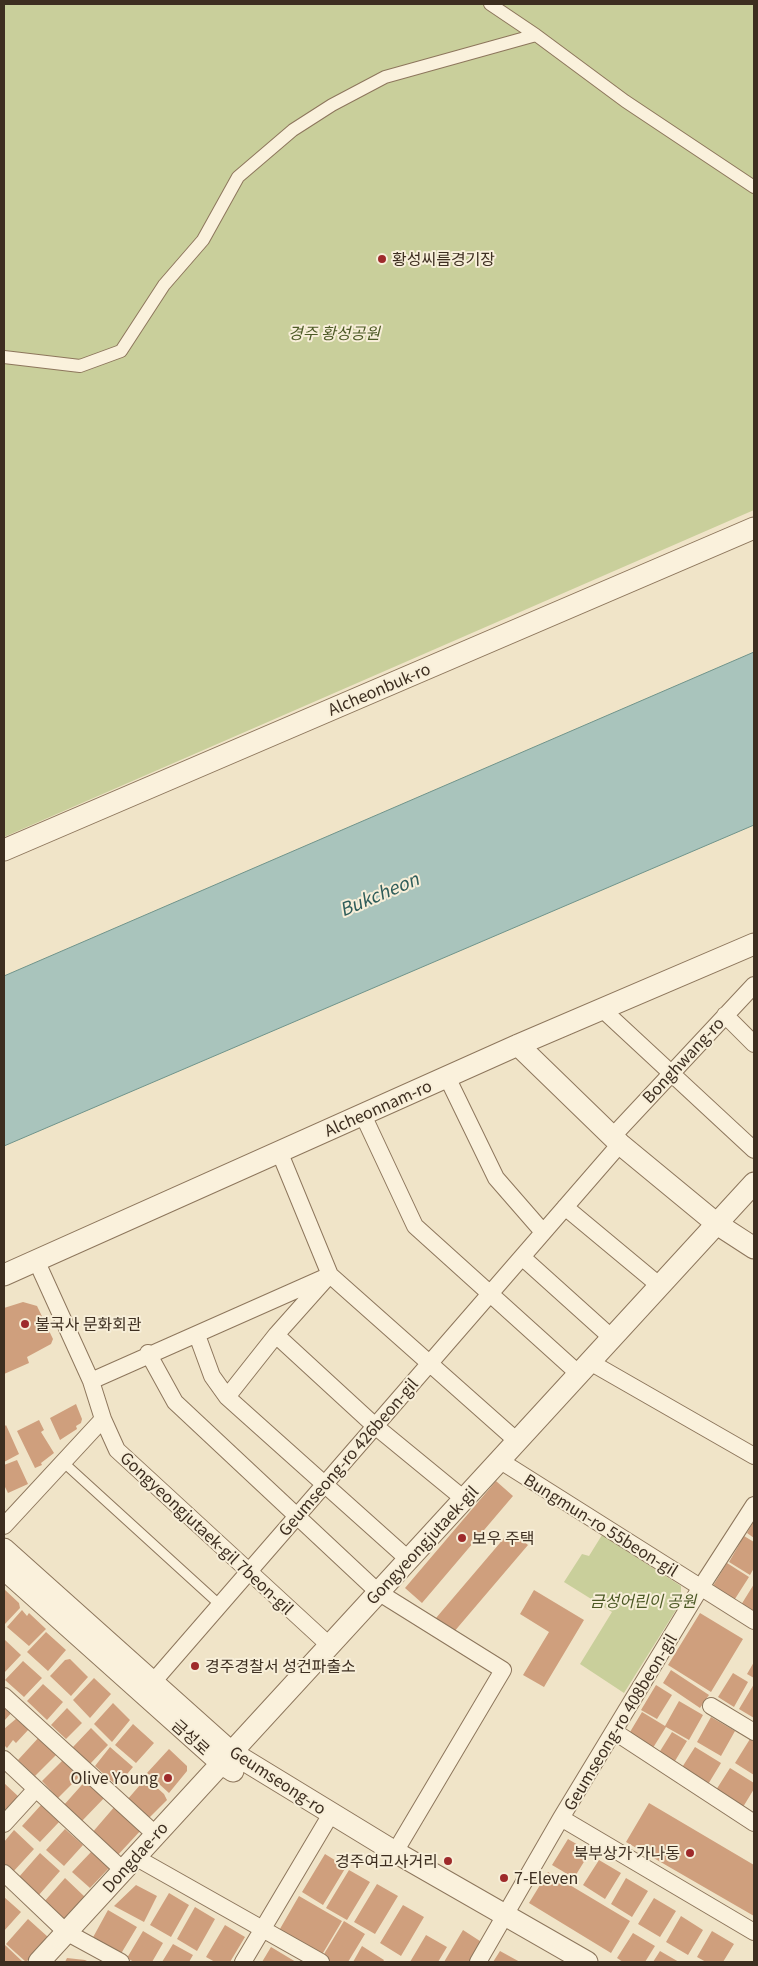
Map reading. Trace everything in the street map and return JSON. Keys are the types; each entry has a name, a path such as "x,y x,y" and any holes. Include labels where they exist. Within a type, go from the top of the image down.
{"street":[{"path":"490,4 625,100 754,187"},
{"path":"4,357 80,366 121,351 164,285 203,240 238,177 293,130 332,105 385,77 536,35"},
{"name":"Alcheonbuk-ro","path":"4,850 754,528"},
{"name":"Alcheonnam-ro","path":"4,1275 518,1045 754,944"},
{"name":"Bonghwang-ro","path":"616,1141 671,1073 754,984"},
{"path":"602,1009 754,1150"},
{"path":"724,1015 754,1044"},
{"path":"518,1045 616,1141 717,1224 754,1248"},
{"path":"447,1077 496,1178 543,1232"},
{"path":"363,1115 415,1226 490,1293 584,1368 754,1456"},
{"name":"Geumseong-ro 426beon-gil","path":"153,1682 565,1207 616,1141"},
{"path":"279,1152 330,1274 431,1362 517,1441"},
{"name":"Gongyeongjutaek-gil","path":"226,1758 754,1184"},
{"path":"565,1207 660,1286"},
{"path":"522,1256 612,1338"},
{"name":"Gongyeongjutaek-gil 7beon-gil","path":"36,1260 91,1381 103,1419 117,1450 329,1645"},
{"path":"227,1398 276,1335 330,1274"},
{"path":"91,1381 330,1274"},
{"path":"197,1335 212,1376 227,1398 408,1559"},
{"path":"276,1335 375,1426 464,1499"},
{"path":"148,1354 175,1402 378,1592 503,1670 395,1852"},
{"path":"4,1526 103,1419"},
{"name":"Bungmun-ro 55beon-gil","path":"499,1460 754,1621"},
{"name":"Geumseong-ro 408beon-gil","path":"478,1962 561,1818 615,1732 701,1587 754,1505"},
{"name":"Geumseong-ro","path":"4,1549 153,1682 226,1758"},
{"name":"금성로","path":"4,1569 226,1758 501,1922 558,1962"},
{"path":"4,1696 155,1834"},
{"path":"711,1706 754,1732"},
{"path":"615,1732 754,1823"},
{"name":"Dongdae-ro","path":"39,1962 226,1758"},
{"path":"4,1759 36,1789 130,1864 262,1930 321,1962"},
{"path":"4,1824 36,1789"},
{"path":"561,1818 754,1932"},
{"path":"243,1962 328,1820"},
{"name":"Geumseong-ro","path":"328,1820 395,1852 501,1922 587,1962"},
{"path":"4,1873 66,1932 120,1962"}],"lane":[{"path":"63,1462 220,1605"}],"green space":[{"name":"경주 황성공원","path":"4,4 754,4 754,510 4,837"},
{"name":"금성어린이 공원","path":"602,1535 681,1586 681,1602 624,1693 580,1664 612,1612 564,1582 582,1554 589,1556"}],"water":[{"name":"Bukcheon","path":"754,652 754,825 4,1146 4,976"}],"building":[{"name":"불국사 문화회관","path":"23,1302 37,1306 53,1339 51,1344 27,1357 29,1363 4,1374 4,1308"},
{"path":"76,1404 82,1419 81,1423 76,1426 77,1429 60,1440 50,1418"},
{"path":"39,1420 44,1430 41,1432 54,1453 41,1463 42,1465 35,1468 17,1431"},
{"path":"6,1425 19,1454 4,1462 4,1427"},
{"path":"17,1460 28,1484 8,1493 4,1485 4,1465"},
{"name":"보우 주택","path":"496,1481 513,1496 422,1603 405,1588"},
{"path":"754,1521 754,1538 747,1533"},
{"name":"보우 주택","path":"511,1530 528,1545 453,1633 436,1618"},
{"path":"744,1536 754,1542 754,1568 750,1575 729,1562"},
{"path":"727,1563 749,1577 733,1602 711,1589"},
{"path":"754,1584 754,1613 741,1605"},
{"path":"4,1589 19,1603 20,1608 4,1625"},
{"name":"보우 주택","path":"534,1590 584,1620 544,1687 523,1675 549,1632 520,1614"},
{"path":"22,1610 27,1616 29,1613 46,1629 29,1646 7,1627"},
{"path":"700,1613 743,1639 711,1692 668,1665"},
{"path":"46,1632 66,1650 48,1671 27,1652"},
{"path":"4,1639 21,1655 4,1673"},
{"path":"70,1659 88,1677 71,1696 50,1676 65,1660"},
{"path":"23,1661 42,1678 24,1697 5,1680"},
{"path":"754,1662 754,1678 747,1674"},
{"path":"671,1670 709,1695 700,1708 663,1683"},
{"path":"733,1673 748,1682 734,1707 718,1697"},
{"path":"94,1678 111,1694 90,1718 73,1700"},
{"path":"43,1684 63,1702 47,1720 27,1701"},
{"path":"754,1684 754,1718 739,1709"},
{"path":"656,1685 672,1695 657,1719 641,1710"},
{"path":"4,1701 14,1710 4,1721"},
{"path":"679,1701 703,1715 689,1740 666,1727 651,1751 627,1737 642,1712 665,1726"},
{"path":"113,1703 130,1720 112,1742 94,1724"},
{"path":"67,1708 82,1723 66,1739 51,1725"},
{"path":"711,1717 735,1731 721,1756 697,1742"},
{"path":"17,1718 29,1729 16,1743 13,1740 7,1748 4,1745 4,1729"},
{"path":"133,1724 154,1743 136,1763 115,1745"},
{"path":"91,1728 108,1745 90,1764 73,1747"},
{"path":"672,1732 687,1741 672,1766 657,1756"},
{"path":"41,1735 59,1752 35,1776 18,1760"},
{"path":"750,1739 754,1741 754,1775 735,1763"},
{"path":"110,1747 133,1767 117,1786 95,1766"},
{"path":"695,1747 721,1763 707,1786 681,1769"},
{"path":"169,1749 187,1766 187,1771 169,1793 147,1773"},
{"path":"63,1760 79,1777 58,1798 42,1781"},
{"path":"730,1768 754,1783 754,1789 743,1807 716,1790"},
{"path":"88,1778 107,1795 81,1822 63,1806"},
{"path":"4,1783 19,1797 4,1814"},
{"path":"153,1784 164,1794 167,1800 148,1819 127,1800 140,1785"},
{"name":"북부상가 가나동","path":"649,1803 754,1865 754,1916 626,1842"},
{"path":"41,1805 59,1822 40,1842 22,1826"},
{"path":"116,1805 142,1829 116,1857 91,1834"},
{"path":"65,1829 83,1845 64,1866 46,1850"},
{"path":"14,1830 34,1849 12,1873 4,1866 4,1842"},
{"path":"568,1839 590,1852 574,1878 552,1865"},
{"path":"91,1852 109,1868 90,1888 72,1872"},
{"path":"40,1853 60,1871 38,1896 18,1878"},
{"path":"325,1854 346,1867 323,1905 302,1892"},
{"path":"599,1860 621,1873 605,1899 583,1885"},
{"path":"349,1870 370,1882 347,1920 326,1908"},
{"path":"548,1872 630,1921 611,1953 529,1903"},
{"path":"65,1878 85,1897 63,1921 43,1903"},
{"path":"626,1878 648,1891 632,1917 611,1904"},
{"path":"377,1884 398,1896 375,1934 354,1922"},
{"path":"136,1885 157,1896 144,1922 114,1906"},
{"path":"169,1893 189,1905 171,1937 150,1925"},
{"path":"299,1896 342,1921 320,1958 277,1934"},
{"path":"4,1897 21,1912 4,1931"},
{"path":"654,1898 676,1911 660,1937 638,1924"},
{"path":"403,1905 424,1917 401,1956 380,1943"},
{"path":"195,1907 215,1919 197,1951 177,1939"},
{"path":"108,1910 137,1927 119,1957 91,1941"},
{"path":"681,1916 703,1930 688,1955 666,1942"},
{"path":"28,1919 48,1937 26,1962 6,1944"},
{"path":"344,1921 365,1934 348,1962 326,1962 321,1959"},
{"path":"225,1925 245,1937 230,1962 215,1962 206,1957"},
{"path":"463,1930 483,1943 472,1962 444,1962"},
{"path":"143,1931 163,1943 152,1962 134,1962 127,1958"},
{"path":"712,1931 734,1944 723,1962 706,1962 697,1957"},
{"path":"633,1933 655,1946 645,1962 623,1962 617,1958"},
{"path":"426,1935 447,1947 438,1962 410,1962"},
{"path":"173,1944 193,1955 189,1962 162,1962"},
{"path":"5,1945 23,1962 4,1962"},
{"path":"362,1946 384,1960 383,1962 353,1962"},
{"path":"271,1947 296,1962 262,1962"},
{"path":"500,1951 520,1962 493,1962"},
{"path":"660,1951 679,1962 653,1962"},
{"path":"67,1958 85,1960 89,1962 65,1962"}],"place":[{"name":"황성씨름경기장","path":"382,259"},
{"name":"불국사 문화회관","path":"25,1324"},
{"name":"보우 주택","path":"462,1538"},
{"name":"경주경찰서 성건파출소","path":"195,1666"},
{"name":"Olive Young","path":"168,1778"},
{"name":"북부상가 가나동","path":"690,1853"},
{"name":"경주여고사거리","path":"448,1861"},
{"name":"7-Eleven","path":"504,1878"}]}
